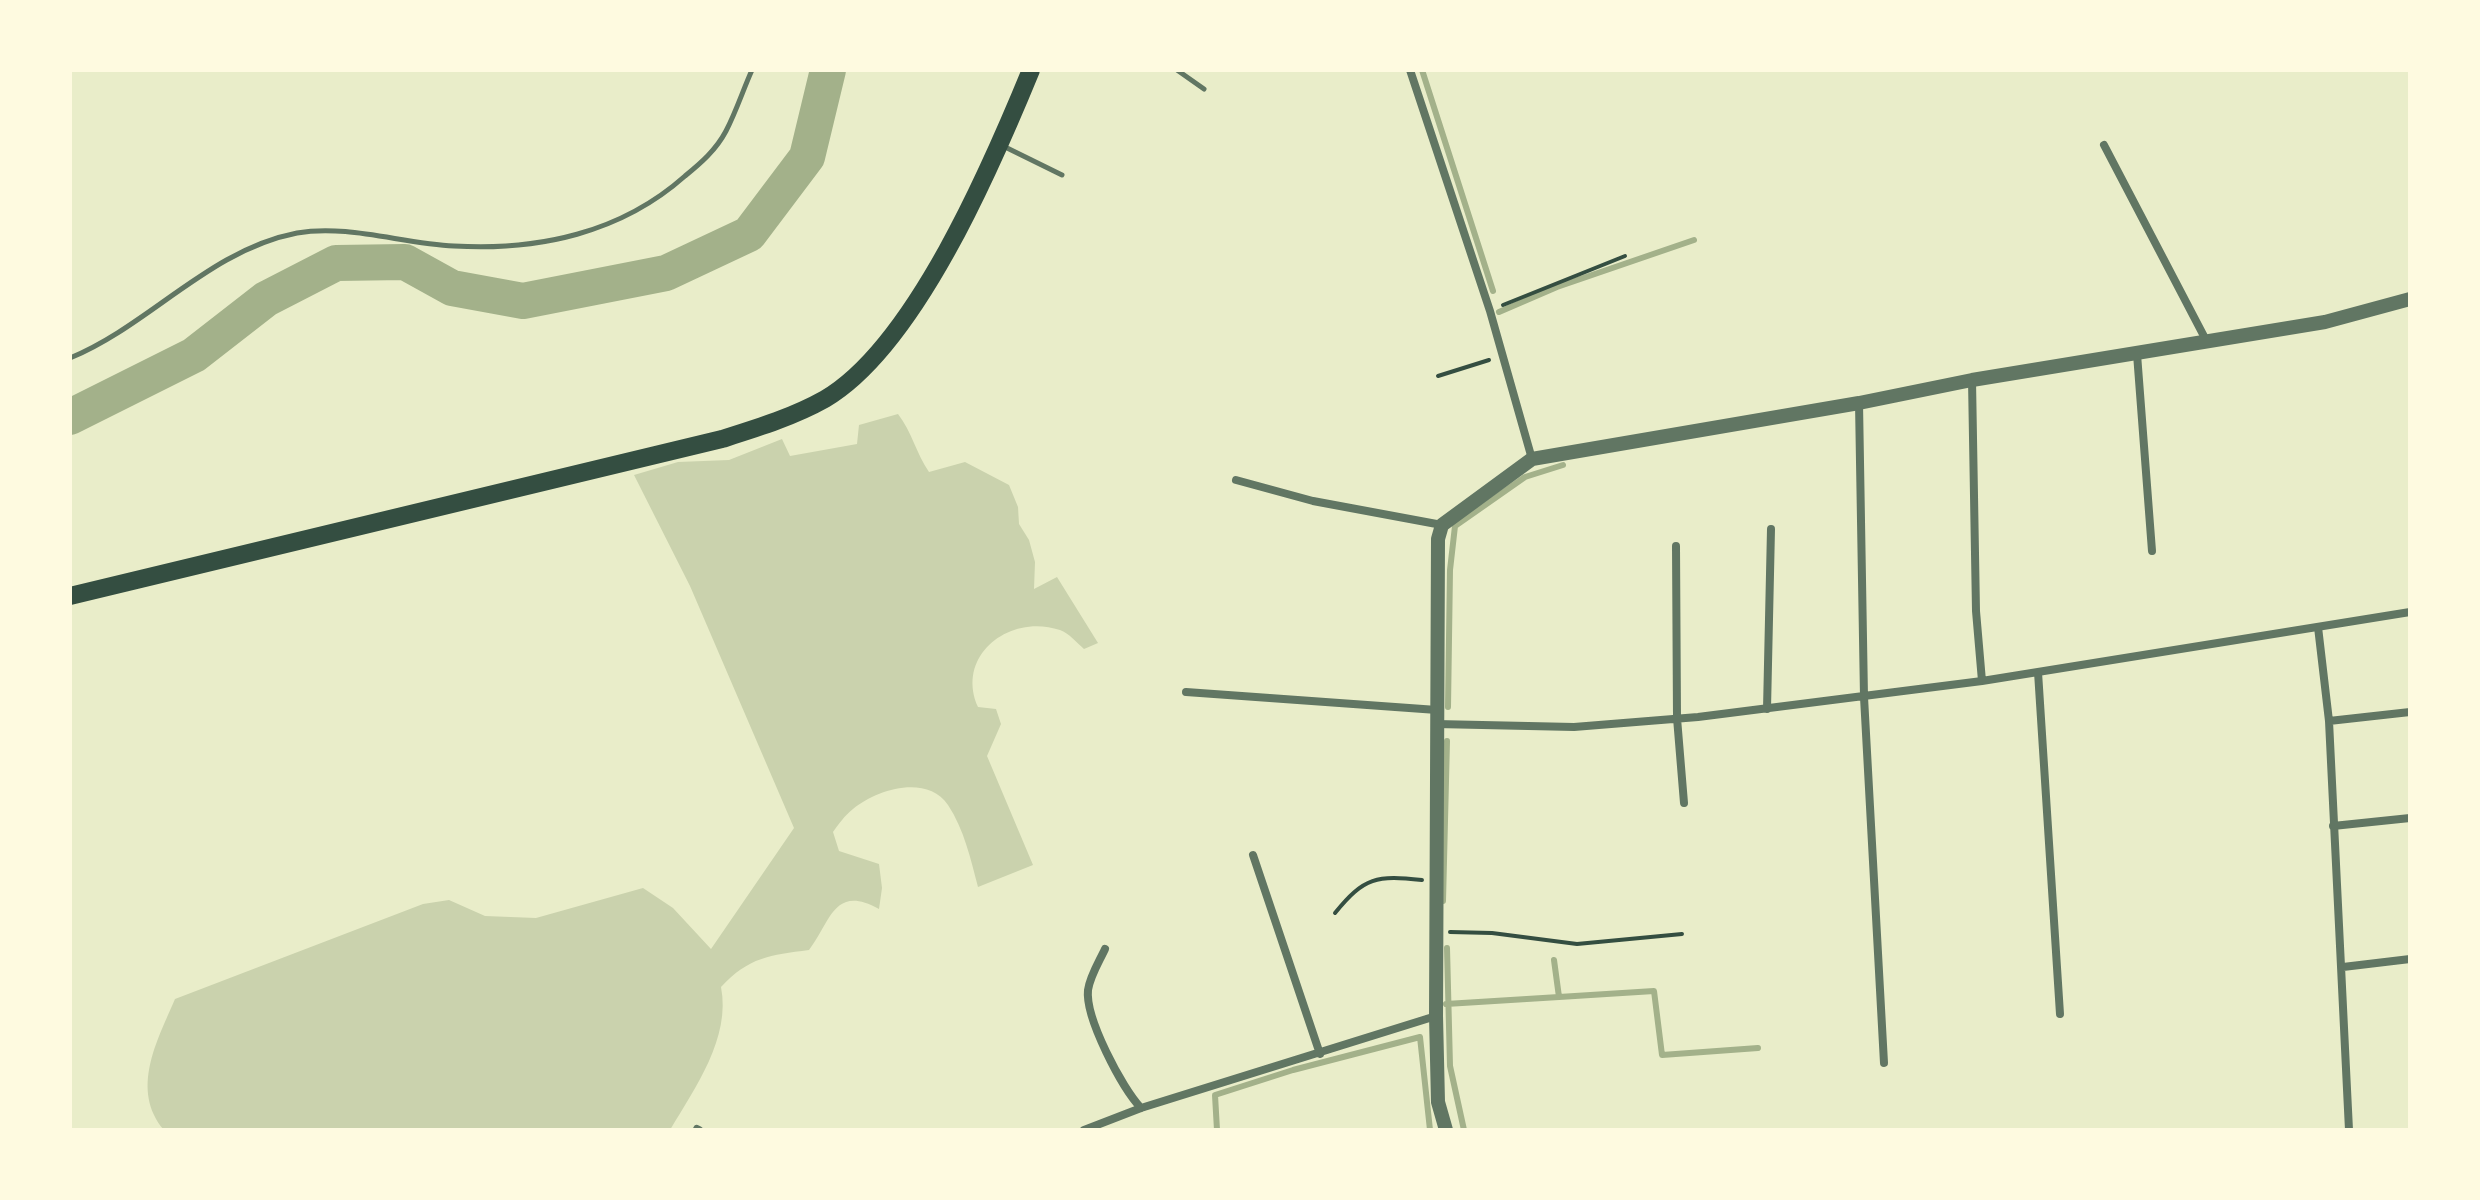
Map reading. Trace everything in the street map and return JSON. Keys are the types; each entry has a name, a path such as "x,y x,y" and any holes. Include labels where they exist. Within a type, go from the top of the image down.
{"main road":[{"path":"70,596 722,439 792,415 827,398 866,367 920,293 984,181 1031,70"}],"street":[{"path":"1410,70 1490,311 1532,459"},
{"path":"2104,145 2207,342"},
{"path":"1446,1130 1438,1102 1436,1016 1438,539 1442,525 1532,459 1859,403 1972,380 2325,322 2410,299"},
{"path":"2137,354 2152,551"},
{"path":"1972,380 1976,611 1982,681"},
{"path":"1859,403 1864,697 1884,1063"},
{"path":"1236,480 1313,501 1442,525"},
{"path":"1767,709 1771,529"},
{"path":"1676,546 1677,718 1684,803"},
{"path":"1186,692 1436,717 1574,727 1767,709 1982,681 2410,612"},
{"path":"2318,627 2329,721 2349,1130"},
{"path":"2038,672 2060,1014"},
{"path":"2329,721 2410,712"},
{"path":"2333,826 2410,818"},
{"path":"1253,855 1320,1054"},
{"path":"1105,949 1089,986 1089,1002 1116,1073 1141,1108"},
{"path":"2343,967 2410,959"},
{"path":"1084,1130 1141,1108 1436,1016"}],"lane":[{"path":"70,358 131,327 194,279 232,257 299,233 356,233 470,246 533,243 586,234 618,223 651,203 709,156 725,132 752,70"},
{"path":"1177,70 1204,89"},
{"path":"1000,145 1062,175"}],"path":[{"path":"1490,311 1625,256"},
{"path":"1438,376 1503,356"},
{"path":"1335,913 1353,890 1376,878 1436,881"},
{"path":"1436,929 1577,944 1682,934"}],"green space":[{"path":"898,414 929,472 965,462 1009,485 1018,507 1019,524 1029,540 1035,562 1034,589 1057,577 1098,643 1084,649 1060,630 1041,626 1023,628 1006,633 992,643 981,655 974,671 973,688 978,707 996,709 1001,724 987,756 1033,865 978,887 954,814 939,795 928,790 915,787 888,791 853,809 833,832 839,851 879,864 882,888 879,909 864,902 843,903 835,909 809,950 751,963 721,987 723,1006 716,1044 700,1080 670,1130 164,1130 154,1115 148,1082 155,1048 175,999 423,904 449,900 485,916 536,918 643,888 673,908 711,949 794,828 690,586 634,475 678,462 729,460 782,439 790,456 857,444 859,425"}],"waterway":[{"path":"70,417 194,355 266,299 336,263 405,262 452,288 523,301 666,273 749,234 807,157 828,70"},
{"path":"1422,70 1493,291"},
{"path":"1499,312 1557,287 1694,240"},
{"path":"1448,707 1450,570 1455,526 1525,477 1563,465"},
{"path":"1443,901 1447,741"},
{"path":"1447,948 1450,1066 1464,1130"},
{"path":"1446,1004 1559,997 1554,960"},
{"path":"1559,997 1654,991 1662,1055 1758,1048"},
{"path":"1217,1130 1215,1095 1293,1070 1420,1037 1430,1130"}]}
